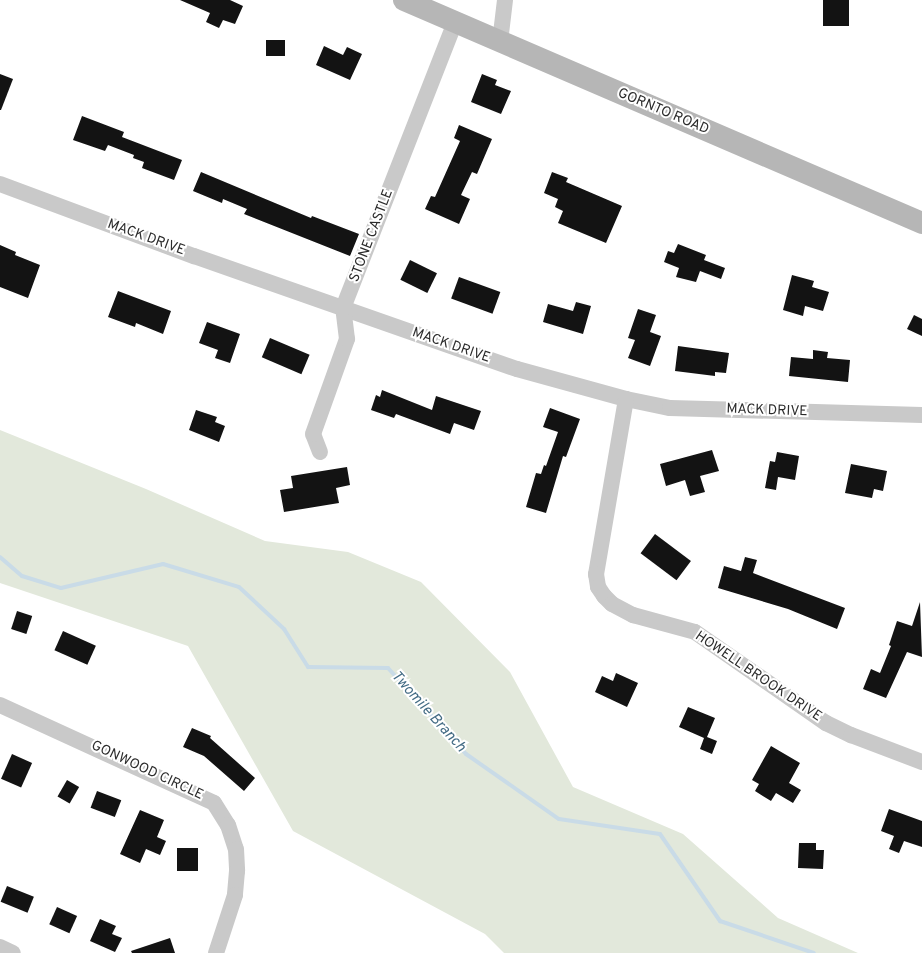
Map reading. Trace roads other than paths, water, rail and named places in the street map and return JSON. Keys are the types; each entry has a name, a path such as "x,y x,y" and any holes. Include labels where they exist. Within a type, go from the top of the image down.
{"main road":[{"name":"GORNTO ROAD","path":"404,0 922,223"}],"street":[{"path":"500,42 505,0"},
{"name":"STONE CASTLE","path":"320,452 313,434 347,339 343,308 455,22"},
{"name":"MACK DRIVE","path":"0,184 517,369 626,399 670,408 922,415"},
{"name":"HOWELL BROOK DRIVE","path":"626,399 596,574 598,587 604,596 612,604 633,615 694,632 826,723 851,735 922,762"},
{"name":"GONWOOD CIRCLE","path":"0,705 214,803 228,825 236,849 237,871 235,895 216,953"},
{"path":"0,947 13,953"}],"waterway":[{"name":"Twomile Branch","path":"0,557 22,576 61,588 163,564 239,587 284,629 308,667 388,668 466,754 559,819 660,834 720,921 814,953"}]}
